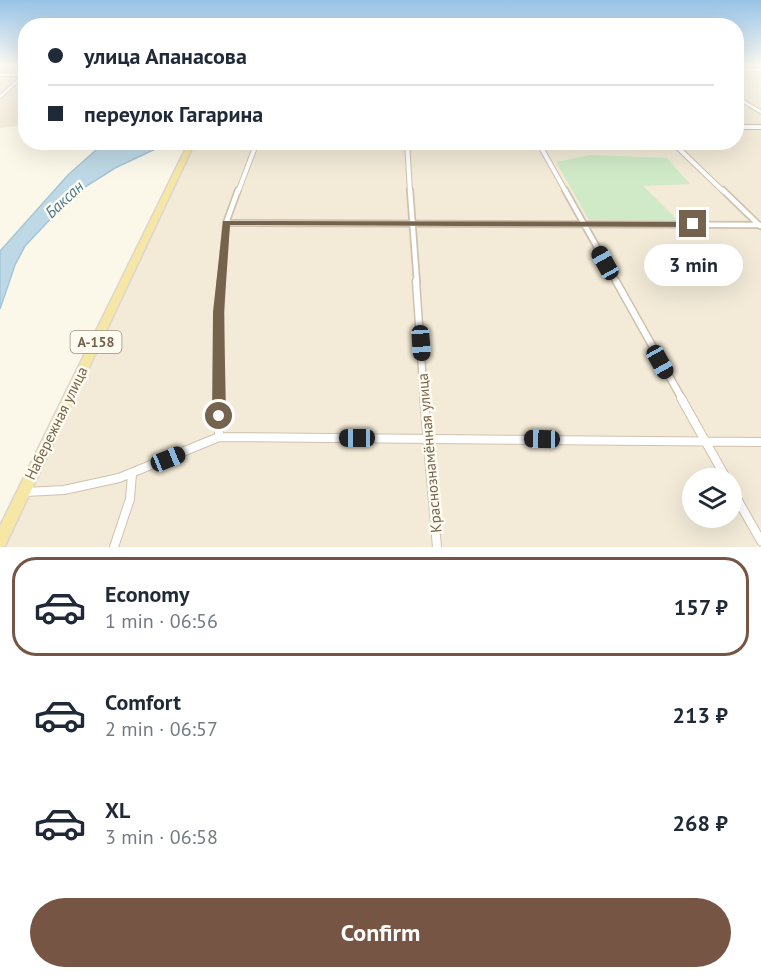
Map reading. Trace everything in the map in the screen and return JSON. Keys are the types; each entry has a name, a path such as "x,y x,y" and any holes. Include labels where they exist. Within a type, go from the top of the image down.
{"main road":[{"name":"Набережная улица","path":"0,541 188,150"}],"street":[{"path":"744,101 761,112"},
{"path":"744,127 761,127"},
{"path":"219,437 219,312 226,223 254,150"},
{"name":"Краснознамённая улица","path":"408,150 427,438 437,547"},
{"path":"542,150 720,468"},
{"path":"680,150 760,225"},
{"path":"226,223 760,225"},
{"path":"23,492 64,490 132,474 219,437 761,442"},
{"path":"114,547 130,499 132,474"},
{"path":"742,508 761,541"}],"shaded area":[{"path":"0,91 18,91 18,126 0,128"},
{"path":"744,91 761,91 761,547 0,547 0,541 189,150 744,150","holes":["667,158 689,183 644,185 677,221 589,220"]}],"green space":[{"path":"590,155 667,158 690,184 644,186 678,221 589,220 556,162"}],"water":[{"name":"Баксан","path":"96,150 153,150 115,168 74,194 25,246 15,265 0,309 0,251 68,175"}],"route":[{"path":"219,416 219,312 226,223 693,224"}]}
